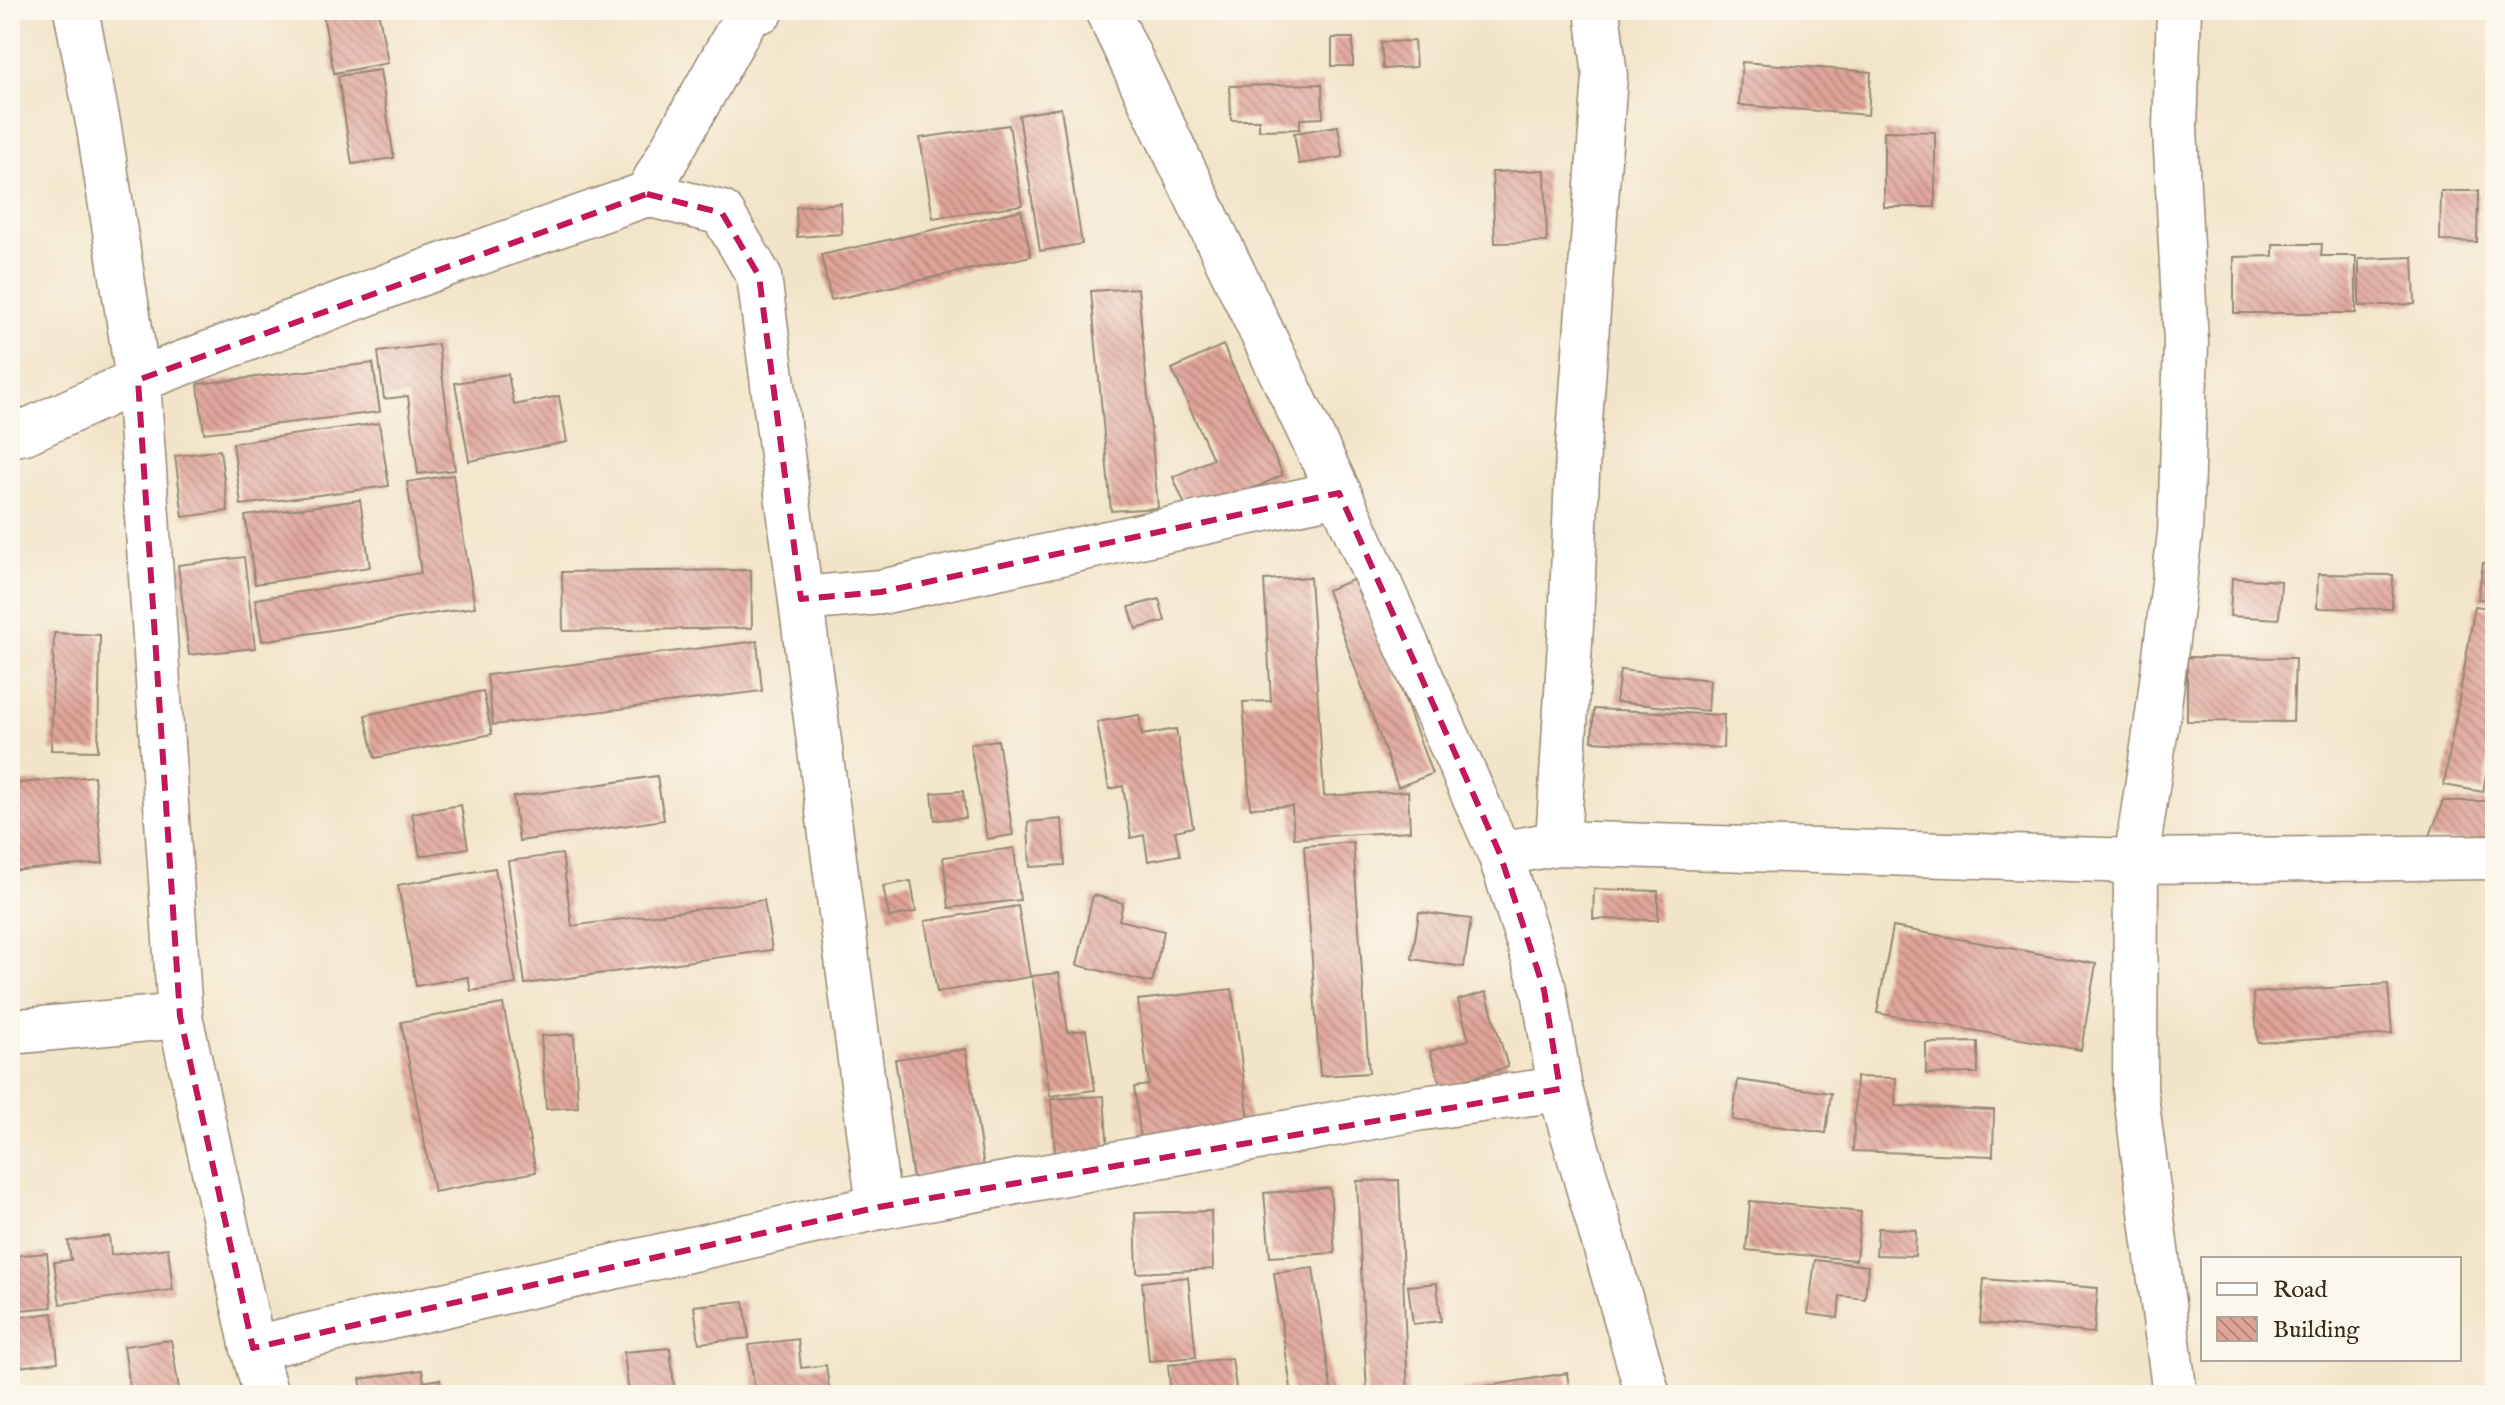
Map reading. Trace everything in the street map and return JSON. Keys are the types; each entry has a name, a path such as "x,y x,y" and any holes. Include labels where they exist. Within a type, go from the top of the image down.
{"street":[{"path":"76,10 99,128 138,380 180,1016 266,1395"},
{"path":"647,194 749,12 762,10"},
{"path":"1107,10 1339,493 1500,854 1544,990 1560,1089 1648,1395"},
{"path":"1558,843 1578,449 1605,76 1597,10"},
{"path":"2175,1395 2135,1089 2136,861 2180,533 2186,343 2175,129 2179,10"},
{"path":"10,435 25,432 138,380 430,270 647,194 722,213 759,276 879,1207"},
{"path":"801,599 881,592 1339,493"},
{"path":"1500,854 1558,843 2136,861 2495,857"},
{"path":"10,1032 180,1016"},
{"path":"253,1348 879,1207 1416,1109 1560,1089"}],"highlighted area":[{"path":"647,194 722,213 759,276 801,599 881,592 1339,493 1500,854 1544,990 1560,1089 879,1207 253,1348 180,1016 138,380"}],"building":[{"path":"322,10 378,10 388,63 334,73"},
{"path":"1332,38 1353,38 1353,66 1332,66"},
{"path":"1414,41 1416,67 1383,69 1381,42"},
{"path":"1742,62 1871,72 1868,115 1739,105"},
{"path":"380,70 394,158 352,164 338,76"},
{"path":"1322,84 1323,118 1300,119 1300,129 1259,130 1259,120 1231,120 1230,86"},
{"path":"1061,108 1082,244 1040,251 1019,115"},
{"path":"1009,125 1022,205 933,218 920,138"},
{"path":"1338,126 1343,157 1299,164 1294,133"},
{"path":"1884,131 1935,132 1935,207 1884,207"},
{"path":"1545,170 1547,242 1495,243 1492,172"},
{"path":"2441,191 2478,191 2477,242 2440,241"},
{"path":"841,203 842,234 797,237 796,207"},
{"path":"1021,210 1031,256 831,300 821,255"},
{"path":"2273,244 2322,244 2321,256 2356,256 2356,313 2234,313 2234,257 2273,256"},
{"path":"2413,257 2415,304 2359,306 2359,259"},
{"path":"1138,288 1158,508 1111,511 1091,291"},
{"path":"438,344 455,470 418,474 408,396 384,399 378,352"},
{"path":"1223,345 1283,475 1190,517 1173,477 1213,459 1172,369"},
{"path":"373,363 380,412 204,433 198,384"},
{"path":"508,374 514,405 559,396 567,442 469,461 455,383"},
{"path":"379,423 389,486 241,505 233,443"},
{"path":"220,450 228,511 183,517 175,456"},
{"path":"453,475 475,607 262,641 255,599 421,573 407,482"},
{"path":"360,500 370,567 255,584 245,516"},
{"path":"244,557 255,648 189,655 178,565"},
{"path":"2483,563 2495,563 2495,600 2478,599"},
{"path":"751,570 752,628 563,631 562,572"},
{"path":"2318,574 2393,575 2392,609 2317,608"},
{"path":"1310,577 1324,796 1408,791 1410,831 1294,838 1292,806 1250,808 1243,702 1271,701 1264,580"},
{"path":"1360,577 1432,774 1398,787 1327,590"},
{"path":"2232,578 2281,581 2279,619 2230,616"},
{"path":"1159,599 1165,621 1136,629 1129,607"},
{"path":"2475,606 2495,609 2495,725 2483,792 2444,785"},
{"path":"54,633 100,635 98,751 51,750"},
{"path":"757,641 762,691 493,725 487,675"},
{"path":"2187,657 2295,658 2293,722 2187,721"},
{"path":"1620,670 1710,680 1708,711 1616,702"},
{"path":"483,691 492,734 375,758 365,715"},
{"path":"1594,709 1724,715 1723,748 1592,741"},
{"path":"1139,715 1142,735 1176,729 1193,827 1175,831 1180,855 1148,861 1144,835 1131,838 1123,786 1109,789 1097,722"},
{"path":"998,740 1013,835 987,839 970,744"},
{"path":"94,776 103,863 10,871 10,784"},
{"path":"657,776 664,820 519,841 513,797"},
{"path":"963,791 966,818 935,820 932,793"},
{"path":"2443,801 2495,801 2495,841 2428,841"},
{"path":"461,805 468,848 420,856 412,813"},
{"path":"1062,819 1065,865 1030,867 1028,822"},
{"path":"1353,842 1369,1073 1320,1076 1304,846"},
{"path":"1014,848 1020,900 949,908 943,857"},
{"path":"562,854 572,926 764,900 772,950 525,984 508,861"},
{"path":"495,868 516,984 471,991 468,977 416,986 398,885"},
{"path":"911,881 916,912 889,917 883,886"},
{"path":"1594,889 1658,891 1658,920 1593,919"},
{"path":"1093,895 1123,903 1119,920 1164,931 1152,983 1077,965"},
{"path":"1018,906 1030,977 937,992 925,921"},
{"path":"1419,912 1471,919 1464,967 1412,959"},
{"path":"1893,927 2096,964 2081,1050 1877,1013"},
{"path":"1059,973 1068,1032 1086,1030 1095,1090 1050,1096 1032,976"},
{"path":"2388,984 2392,1034 2258,1043 2253,993"},
{"path":"1232,989 1250,1128 1141,1141 1134,1087 1149,1085 1138,1000"},
{"path":"1486,992 1508,1067 1441,1087 1430,1051 1469,1040 1458,1000"},
{"path":"503,1004 536,1172 434,1192 401,1022"},
{"path":"574,1034 578,1107 546,1109 541,1036"},
{"path":"1978,1042 1978,1073 1926,1074 1926,1043"},
{"path":"966,1049 984,1168 913,1179 895,1059"},
{"path":"1856,1077 1896,1078 1895,1106 1994,1110 1993,1156 1853,1151"},
{"path":"1738,1080 1831,1093 1826,1133 1732,1120"},
{"path":"1104,1096 1108,1152 1055,1155 1051,1099"},
{"path":"1399,1180 1408,1395 1367,1395 1357,1181"},
{"path":"1330,1188 1335,1253 1270,1257 1264,1193"},
{"path":"1750,1201 1861,1212 1856,1260 1746,1250"},
{"path":"1211,1211 1213,1269 1137,1273 1135,1213"},
{"path":"1878,1228 1916,1230 1915,1256 1876,1255"},
{"path":"109,1236 111,1255 168,1248 173,1290 60,1304 54,1262 71,1260 68,1241"},
{"path":"47,1253 52,1307 10,1311 10,1256"},
{"path":"1815,1260 1868,1266 1865,1299 1840,1296 1838,1318 1808,1314"},
{"path":"1313,1268 1332,1395 1292,1395 1274,1273"},
{"path":"1188,1277 1196,1357 1149,1361 1142,1282"},
{"path":"1984,1279 2098,1288 2094,1333 1980,1323"},
{"path":"1437,1283 1441,1321 1413,1324 1408,1286"},
{"path":"744,1301 749,1338 699,1343 694,1306"},
{"path":"53,1313 58,1362 10,1368 10,1318"},
{"path":"798,1339 801,1368 826,1365 830,1395 755,1395 749,1345"},
{"path":"171,1340 180,1395 131,1395 124,1346"},
{"path":"670,1348 675,1395 629,1395 624,1352"},
{"path":"1232,1358 1237,1395 1171,1395 1168,1365"},
{"path":"422,1370 424,1382 440,1379 442,1395 363,1395 360,1379"},
{"path":"1567,1373 1570,1395 1444,1395 1444,1393"}]}
